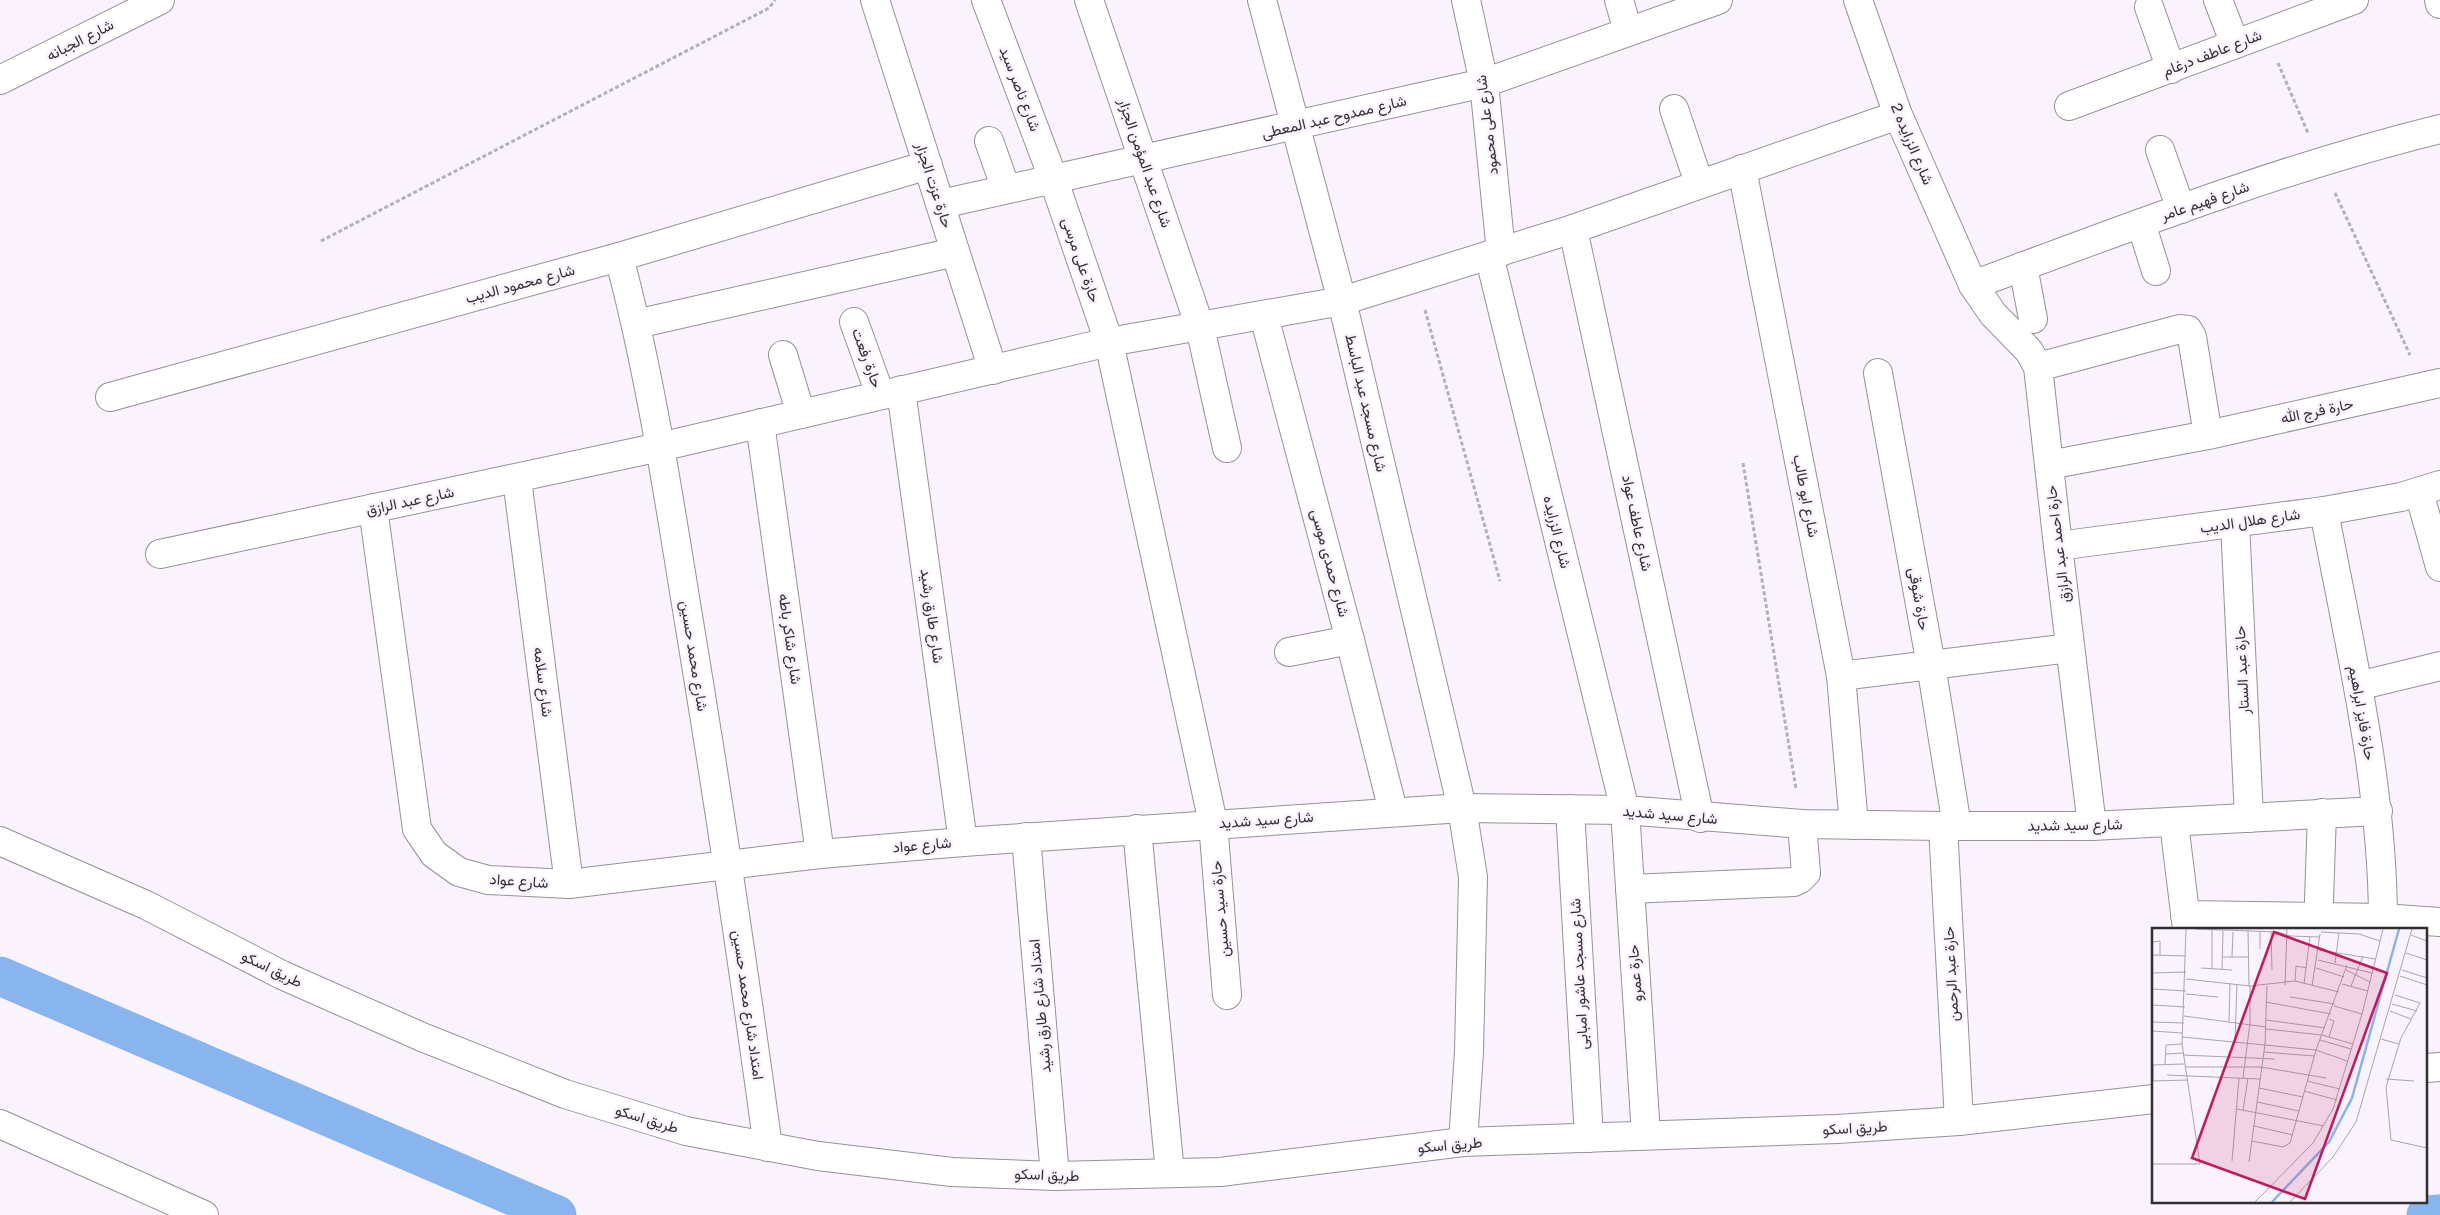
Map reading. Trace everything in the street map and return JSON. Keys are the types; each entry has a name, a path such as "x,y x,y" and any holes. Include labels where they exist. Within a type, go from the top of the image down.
{"street":[{"name":"شارع الجبانه","path":"0,80 160,0"},
{"name":"حارة عزت الجزار","path":"875,0 993,370"},
{"name":"شارع ناصر سيد","path":"986,0 1054,178"},
{"name":"شارع عبد المؤمن الجزار","path":"1089,0 1200,327 1227,448"},
{"name":"شارع على محمود","path":"1466,0 1484,83 1495,253"},
{"path":"1619,0 1628,31"},
{"name":"شارع ممدوح عبد المعطى","path":"940,204 1484,83 1718,0"},
{"name":"شارع الزرايده 2","path":"1858,0 1898,114 1973,285"},
{"path":"2218,0 2235,44"},
{"name":"شارع عاطف درغام","path":"2069,106 2354,0"},
{"path":"2439,0 2440,4"},
{"name":"شارع مسجد عبد الباسط","path":"1267,1 1342,301 1462,808 1473,878 1469,1052 1463,1142"},
{"path":"2149,7 2171,69"},
{"path":"1674,109 1700,183"},
{"name":"شارع عبد الرازق","path":"160,554 517,479 1109,342 1342,301 1573,229 1898,114"},
{"name":"شارع فهيم عامر","path":"1973,285 2181,208 2320,163 2440,129"},
{"path":"989,141 1006,189"},
{"path":"2160,150 2181,208"},
{"name":"شارع محمود الديب","path":"110,397 619,257 928,165"},
{"name":"شارع ابو طالب","path":"1742,169 1841,676 1854,825"},
{"name":"حارة على مرسى","path":"1054,178 1109,342 1213,823"},
{"path":"2141,223 2156,271"},
{"name":"شارع عاطف عواد","path":"1573,229 1700,818"},
{"path":"636,324 956,252"},
{"name":"شارع الزرايده","path":"1495,253 1625,810"},
{"name":"شارع محمد حسين","path":"619,257 636,324 660,447 729,864"},
{"path":"2023,266 2033,319"},
{"name":"حارة احمد عبد الرازق","path":"1973,285 1993,314 2029,351 2038,367 2092,826"},
{"name":"شارع حمدى موسى","path":"1264,316 1350,640 1393,811"},
{"name":"حارة رفعت","path":"854,322 891,392"},
{"path":"2038,367 2180,329 2188,330 2192,337 2208,435"},
{"path":"783,355 800,414"},
{"name":"حارة شوقى","path":"1878,374 1931,665 1950,826"},
{"name":"حارة فرج الله","path":"2049,465 2208,435 2433,385"},
{"name":"شارع طارق رشيد","path":"891,392 963,842"},
{"name":"شارع شاكر باطه","path":"760,423 820,854"},
{"name":"شارع سلامه","path":"517,479 569,884"},
{"path":"2429,488 2440,567"},
{"name":"شارع هلال الديب","path":"2058,546 2324,511 2429,488"},
{"name":"شارع عواد","path":"373,508 417,829 434,854 459,872 488,880 569,884 820,854 963,842"},
{"name":"حارة فايز ابراهيم","path":"2324,511 2358,686 2378,811 2383,924"},
{"name":"حارة عبد الستار","path":"2236,524 2249,818"},
{"path":"1289,652 1350,640"},
{"path":"1841,676 2070,648"},
{"path":"2358,686 2440,666"},
{"name":"شارع سيد شديد","path":"963,842 1213,823 1462,808 1625,810 1700,818 1802,824 1950,826 2092,826 2378,811"},
{"name":"شارع مسجد عاشور امبابى","path":"1570,809 1589,1138"},
{"name":"حارة عمرو","path":"1625,810 1646,1135"},
{"path":"2319,923 2322,813"},
{"name":"حارة سيد حسين","path":"1213,823 1227,995"},
{"path":"2174,823 2186,922 2383,924 2440,922"},
{"path":"1630,889 1794,882 1806,873 1802,824"},
{"name":"حارة عبد الرحمن","path":"1950,826 1959,1121"},
{"path":"1137,829 1170,1173"},
{"name":"امتداد شارع طارق رشيد","path":"1026,837 1055,1176"},
{"name":"طريق اسكو","path":"0,841 146,905 282,975 440,1044 565,1094 686,1131 818,1156 952,1172 1055,1176 1220,1172 1463,1142 1837,1129 1959,1121 2152,1099"},
{"name":"امتداد شارع محمد حسين","path":"729,864 768,1146"},
{"path":"0,1124 204,1215"}],"path":[{"path":"321,241 769,8 775,0"},
{"path":"2265,33 2320,163 2433,385"},
{"path":"1416,278 1500,581"},
{"path":"1743,463 1802,824"}],"waterway":[{"path":"0,976 557,1215"},
{"path":"2426,1215 2440,1214"}]}
